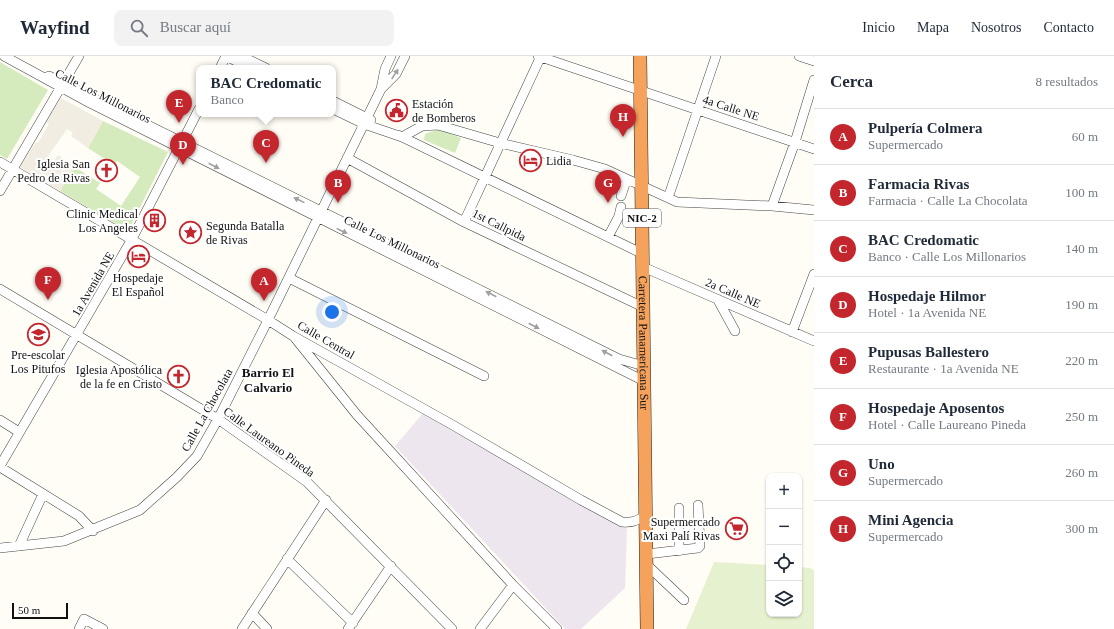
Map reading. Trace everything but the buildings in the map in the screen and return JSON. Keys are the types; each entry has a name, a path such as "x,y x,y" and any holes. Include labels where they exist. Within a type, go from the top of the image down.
{"highway":[{"name":"Carretera Panamericana Sur","path":"640,56 644,366 644,516 647,560 647,629"}],"street":[{"name":"Calle Los Millonarios","path":"4,56 320,215 644,381"},
{"name":"Calle Los Millonarios","path":"9,56 62,86"},
{"path":"0,191 79,56"},
{"path":"222,65 226,56 244,65"},
{"path":"241,56 260,65"},
{"name":"Calle La Chocolata","path":"0,548 64,541 93,531 140,510 177,477 197,456 218,419 320,215 381,89 385,69 391,56"},
{"name":"Calle La Chocolata","path":"381,89 396,74 405,56"},
{"path":"464,222 540,56"},
{"name":"4a Calle NE","path":"540,56 814,148"},
{"path":"668,198 716,56"},
{"path":"799,56 814,62"},
{"path":"772,206 795,142 814,80"},
{"path":"336,103 365,121"},
{"path":"336,110 365,121"},
{"name":"1a Avenida NE","path":"0,467 132,239 196,115"},
{"name":"2a Calle NE","path":"365,121 402,137 608,237 643,261 718,300 814,341"},
{"path":"402,137 422,126 438,125 500,143 605,169 626,181 677,202 772,206 814,210"},
{"name":"1st Callpida","path":"347,158 464,222 643,307"},
{"name":"Calle Central","path":"0,162 293,336 451,424 594,508 622,522 636,522 644,516"},
{"path":"621,196 626,181"},
{"path":"608,237 619,216 621,207"},
{"name":"Calle Los Millonarios","path":"320,215 619,359 644,366"},
{"path":"792,332 814,274"},
{"path":"289,278 484,376"},
{"name":"Calle Laureano Pineda","path":"0,289 218,419 307,482 452,629"},
{"path":"718,300 735,331"},
{"path":"293,336 357,415 513,585 557,629"},
{"path":"0,420 19,432"},
{"path":"0,467 79,516 93,531"},
{"path":"18,546 43,494"},
{"path":"242,629 326,500"},
{"path":"684,600 647,560 679,551 698,548 700,546 698,505"},
{"path":"679,508 679,551"},
{"path":"287,559 350,626 391,566"},
{"path":"480,629 513,585"},
{"path":"252,613 267,629"},
{"path":"79,629 84,619 103,629"}],"shaded area":[{"path":"61,98 103,121 88,148 71,136 73,133 67,129 48,156 54,161 58,155 75,167 60,191 20,167 36,142 38,143 49,124 46,122"},
{"path":"424,412 627,529 625,588 581,629 565,629 395,446"}],"green space":[{"path":"0,62 48,90 7,159 0,155"},
{"path":"103,121 168,152 128,231 60,191 75,167 100,183 96,189 121,206 140,177 117,161 114,165 88,148"},
{"path":"439,129 461,138 455,153 424,140 425,134"},
{"path":"714,562 766,565 766,617 802,617 802,567 814,570 814,629 686,629"}],"place":[{"name":"Estación de Bomberos","path":"396,111"},
{"name":"Pupusas Ballestero","path":"179,123"},
{"name":"Mini Agencia","path":"623,137"},
{"name":"Lidia","path":"531,161"},
{"name":"BAC Credomatic","path":"266,163"},
{"name":"Hospedaje Hilmor","path":"183,165"},
{"name":"Iglesia San Pedro de Rivas","path":"106,171"},
{"name":"Farmacia Rivas","path":"338,203"},
{"name":"Uno","path":"608,203"},
{"name":"Clinic Medical Los Angeles","path":"154,221"},
{"name":"Segunda Batalla de Rivas","path":"190,233"},
{"name":"Hospedaje El Español","path":"138,257"},
{"name":"Hospedaje Aposentos","path":"48,300"},
{"name":"Pulpería Colmera","path":"264,301"},
{"name":"Pre-escolar Los Pitufos","path":"38,334"},
{"name":"Iglesia Apostólica de la fe en Cristo","path":"178,377"},
{"name":"Supermercado Maxi Palí Rivas","path":"736,529"}],"district":[{"name":"Barrio El Calvario","path":"268,380"}]}
